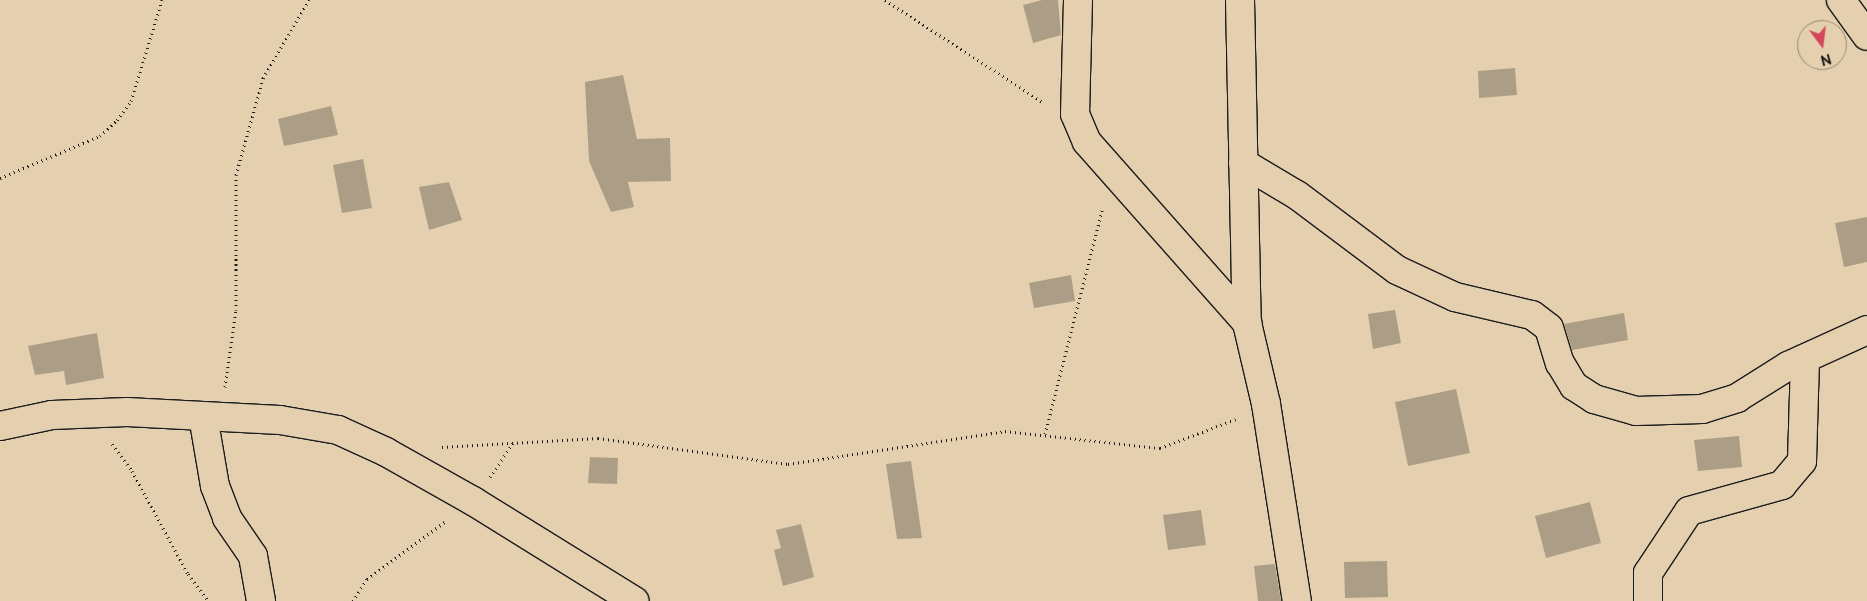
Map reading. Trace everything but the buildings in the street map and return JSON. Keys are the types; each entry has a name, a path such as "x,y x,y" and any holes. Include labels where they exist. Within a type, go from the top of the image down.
{"street":[{"path":"1078,0 1075,114 1087,142 1247,323"},
{"path":"1240,0 1247,323 1266,404 1297,601"},
{"path":"1841,0 1867,36"},
{"path":"1243,163 1297,195 1397,270 1455,297 1532,315 1549,328 1560,363 1574,386 1594,399 1636,410 1702,409 1737,398 1805,359 1867,330"},
{"path":"1648,601 1648,573 1689,511 1782,485 1802,462 1805,359"},
{"path":"0,426 91,412 280,420 338,430 386,452 473,501 634,601"},
{"path":"203,416 215,486 228,518 253,556 261,601"}],"path":[{"path":"0,178 100,136 117,120 131,101 162,0"},
{"path":"203,416 229,383 236,310 236,175 263,78 309,0"},
{"path":"886,0 1037,100 1075,114"},
{"path":"1045,434 1112,171"},
{"path":"435,448 598,438 767,464 975,434 1045,434 1160,448 1203,435 1266,404"},
{"path":"91,412 132,471 188,574 208,601"},
{"path":"353,601 367,579 473,501 513,442"}]}
